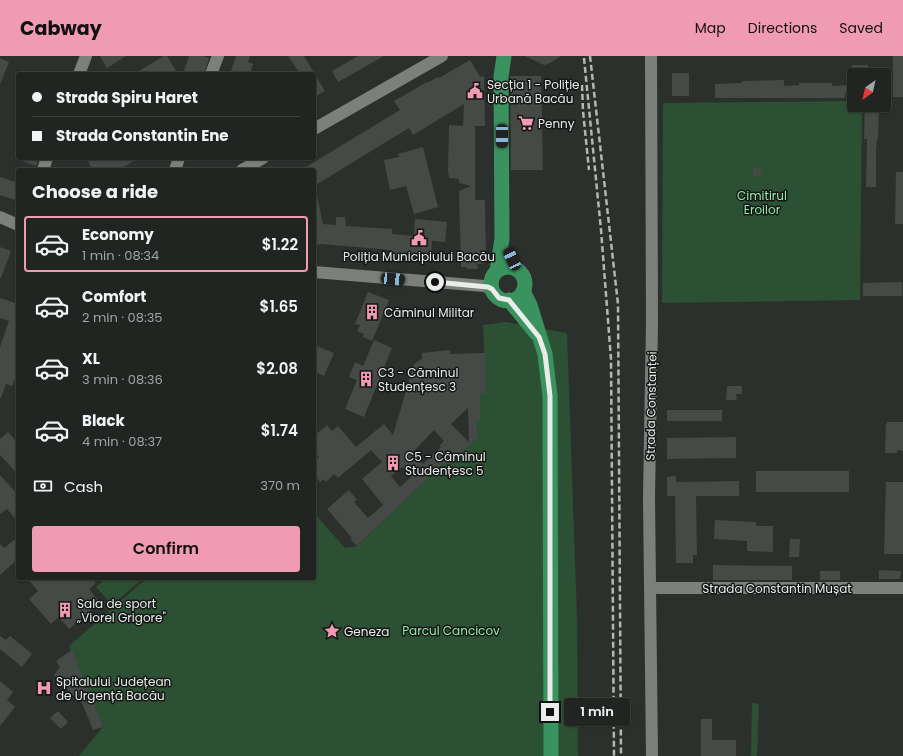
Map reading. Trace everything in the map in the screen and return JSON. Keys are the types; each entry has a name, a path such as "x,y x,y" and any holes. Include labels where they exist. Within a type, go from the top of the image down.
{"main road":[{"path":"497,271 502,239 501,77 504,56"},
{"path":"502,239 516,269"},
{"path":"523,291 515,299 509,300 499,298 492,289 491,283 493,276 497,271 510,267 516,269 522,274 524,281 523,291 530,305 545,354 550,396 551,756"},
{"path":"509,300 539,337"}],"street":[{"path":"80,72 86,56"},
{"path":"212,72 218,56"},
{"path":"316,128 442,56"},
{"name":"Strada Constanței","path":"651,56 652,322 649,498 652,756"},
{"path":"246,168 260,160"},
{"path":"0,217 16,224"},
{"path":"316,272 484,286 492,289"},
{"name":"Strada Constantin Mușat","path":"651,588 903,588"}],"green space":[{"name":"Cimitirul Eroilor","path":"847,101 847,112 862,112 860,300 662,303 663,103"},
{"name":"Parcul Cancicov","path":"506,322 567,333 577,618 578,756 79,756 103,727 69,646 145,580 316,580 316,515 345,548 357,546 445,462 448,465 470,444 469,438 478,438 477,420 480,420 480,393 486,393 483,325"},
{"path":"104,580 141,580 112,605 96,587"},
{"path":"752,703 759,704 757,756 751,756"}],"building":[{"path":"100,56 126,56 107,68"},
{"path":"164,56 167,56 177,72 137,72"},
{"path":"189,56 204,56 209,58 205,72 184,72"},
{"path":"236,56 250,56 248,62 253,64 251,72 231,72"},
{"path":"288,56 304,56 314,72 299,72"},
{"path":"358,56 384,56 338,82 332,71"},
{"path":"525,56 561,56 544,65"},
{"path":"893,56 903,56 903,97 893,97"},
{"path":"0,58 9,62 0,84"},
{"path":"470,60 480,77 484,76 485,126 475,126 475,200 485,200 486,263 477,264 478,269 467,269 467,267 461,267 459,191 471,186 459,183 459,179 449,178 448,171 449,125 463,126 464,104 413,135 409,128 316,185 316,168 304,168 400,110 394,101 427,82 438,77 439,78"},
{"path":"852,65 868,65 868,68 852,68"},
{"path":"672,73 689,73 689,96 672,96"},
{"path":"316,76 325,91 316,96"},
{"name":"Penny","path":"510,76 541,76 543,170 511,170"},
{"path":"784,80 784,86 799,85 799,83 832,83 832,86 847,85 847,93 845,93 845,98 715,98 715,84 742,83 742,81"},
{"path":"865,112 879,112 876,150 876,187 866,187 867,139 864,139"},
{"path":"423,147 438,207 414,214 406,186 390,190 384,160 399,157 398,154"},
{"path":"19,160 38,160 36,166"},
{"path":"136,160 122,168 92,168 88,161"},
{"path":"753,168 761,169 761,176 753,176"},
{"path":"896,172 903,172 903,224 895,224"},
{"path":"0,177 16,182 16,200 0,195"},
{"path":"316,196 323,224 336,225 336,217 345,217 346,226 392,229 392,234 414,236 415,219 447,222 445,242 432,241 431,259 390,255 391,250 321,244 316,245"},
{"path":"0,247 11,251 1,278 0,278"},
{"path":"902,282 902,296 863,296 863,283"},
{"name":"Căminul Militar","path":"368,292 389,300 372,341 363,337 364,334 357,331 360,325 355,324"},
{"path":"0,298 16,303 16,379 12,386 6,384 1,398 0,347 9,321 0,318"},
{"name":"C3 - Căminul Studențesc 3","path":"374,340 392,348 364,417 345,409 357,380 349,377 355,362 363,366"},
{"path":"316,346 334,353 324,376 316,373"},
{"path":"450,350 450,354 485,353 486,393 480,393 480,420 477,420 478,437 448,465 445,462 357,546 327,509 349,490 357,500 354,502 368,518 383,505 362,479 382,462 371,450 338,478 334,474 326,482 323,479 320,482 316,477 316,460 319,457 316,453 316,434 327,425 332,431 338,426 356,447 384,424 393,435 414,364 422,359 422,353","holes":["468,408 469,442 451,424","434,430 444,441 439,446 441,447 423,464 413,452","402,467 411,477 400,487 391,476"]},
{"path":"727,386 742,386 742,394 736,394 737,400 726,400"},
{"path":"667,410 722,410 722,421 667,421"},
{"path":"887,422 903,422 903,451 898,450 897,453 885,453"},
{"path":"8,432 16,441 16,472 0,455 0,439"},
{"path":"736,437 736,458 667,459 667,438"},
{"path":"756,471 849,471 849,492 756,492"},
{"path":"0,475 16,493 16,520 7,509 0,514"},
{"path":"676,476 676,482 739,481 739,496 696,496 697,555 693,555 693,563 676,563 675,496 667,496 667,477"},
{"path":"886,482 903,482 903,554 884,554"},
{"path":"715,520 756,522 756,526 773,526 773,552 747,551 747,541 714,539"},
{"path":"16,539 16,561 0,575 0,544 4,548"},
{"path":"790,539 800,539 799,557 789,557"},
{"path":"713,565 792,566 792,580 713,580"},
{"path":"879,570 901,571 900,579 879,579"},
{"path":"820,571 840,571 840,580 820,580"},
{"name":"Sala de sport „Viorel Grigore\"","path":"29,580 93,580 96,583 89,589 100,603 69,629 59,617 51,624 29,599 38,591"},
{"path":"0,636 6,640 10,636 32,654 22,667 0,649"},
{"path":"72,650 103,727 93,730 78,693 74,696 54,675 60,667 56,661"},
{"path":"0,681 13,692 7,700 15,707 0,726"},
{"path":"58,711 68,722 61,729 50,718"},
{"path":"701,719 712,719 712,740 736,740 736,756 701,756"}],"railway":[{"path":"590,56 618,304 621,756"},
{"path":"584,58 601,230 611,359 614,756"},
{"path":"582,85 589,170"}],"place":[{"name":"Secția 1 - Poliție Urbană Bacău","path":"475,91"},
{"name":"Penny","path":"526,123"},
{"name":"Poliția Municipiului Bacău","path":"419,238"},
{"name":"Căminul Militar","path":"372,312"},
{"name":"C3 - Căminul Studențesc 3","path":"366,379"},
{"name":"C5 - Căminul Studențesc 5","path":"393,463"},
{"name":"Sala de sport „Viorel Grigore\"","path":"65,610"},
{"name":"Geneza","path":"332,631"},
{"name":"Spitalului Județean de Urgență Bacău","path":"44,688"}],"route":[{"path":"435,282 484,286 492,289 499,298 509,300 539,337 545,354 550,396 550,712"}]}
